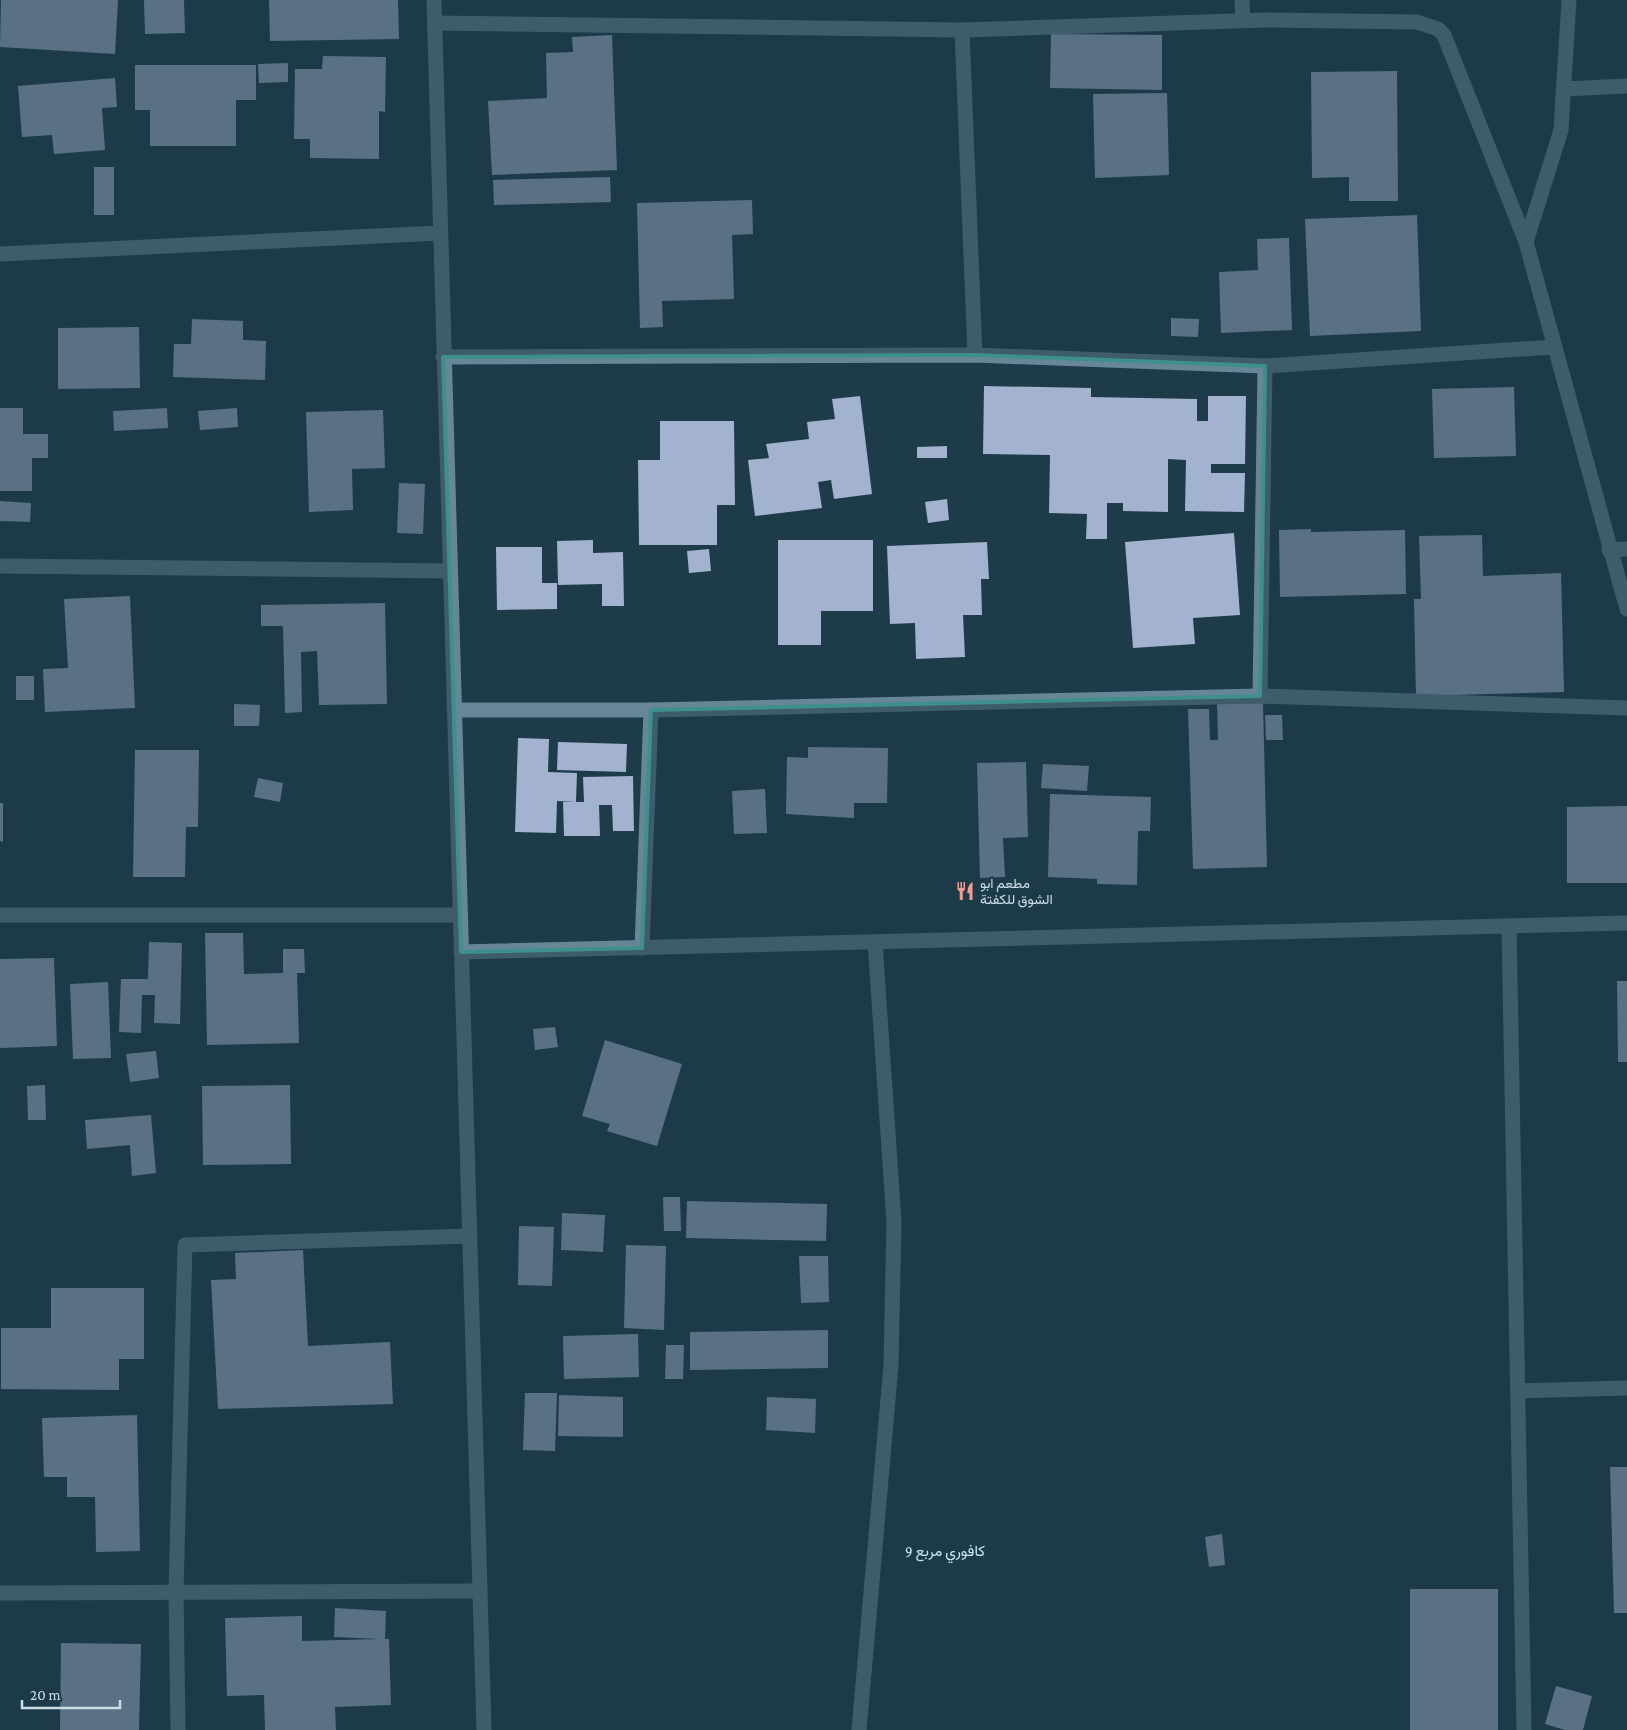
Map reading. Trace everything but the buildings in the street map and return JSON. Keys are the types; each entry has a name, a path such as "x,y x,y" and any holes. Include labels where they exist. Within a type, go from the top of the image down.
{"street":[{"path":"434,0 484,1730"},
{"path":"1242,0 1243,20"},
{"path":"1526,242 1561,130 1569,0"},
{"path":"435,23 962,30 1243,20 1417,22 1438,29 1444,36 1526,242 1609,550 1627,609"},
{"path":"962,30 975,355"},
{"path":"1564,88 1627,86"},
{"path":"0,254 440,233"},
{"path":"443,357 975,355 1265,366 1554,347"},
{"path":"1260,696 1265,366"},
{"path":"1609,550 1627,550"},
{"path":"0,566 450,571"},
{"path":"454,710 651,710 1260,696 1627,708"},
{"path":"642,948 651,710"},
{"path":"0,915 460,915"},
{"path":"461,952 1627,923"},
{"path":"1509,926 1524,1730"},
{"path":"859,1730 891,1365 894,1222 875,942"},
{"path":"178,1730 176,1592 186,1245 469,1236"},
{"path":"1518,1391 1627,1388"},
{"path":"0,1592 480,1591"}],"highlighted area":[{"path":"975,355 1265,366 1260,696 651,710 642,948 461,952 443,357"}],"place":[{"name":"مطعم ابو الشوق للكفتة","path":"965,891"}],"district":[{"name":"كافوري مربع 9","path":"945,1551"}]}
